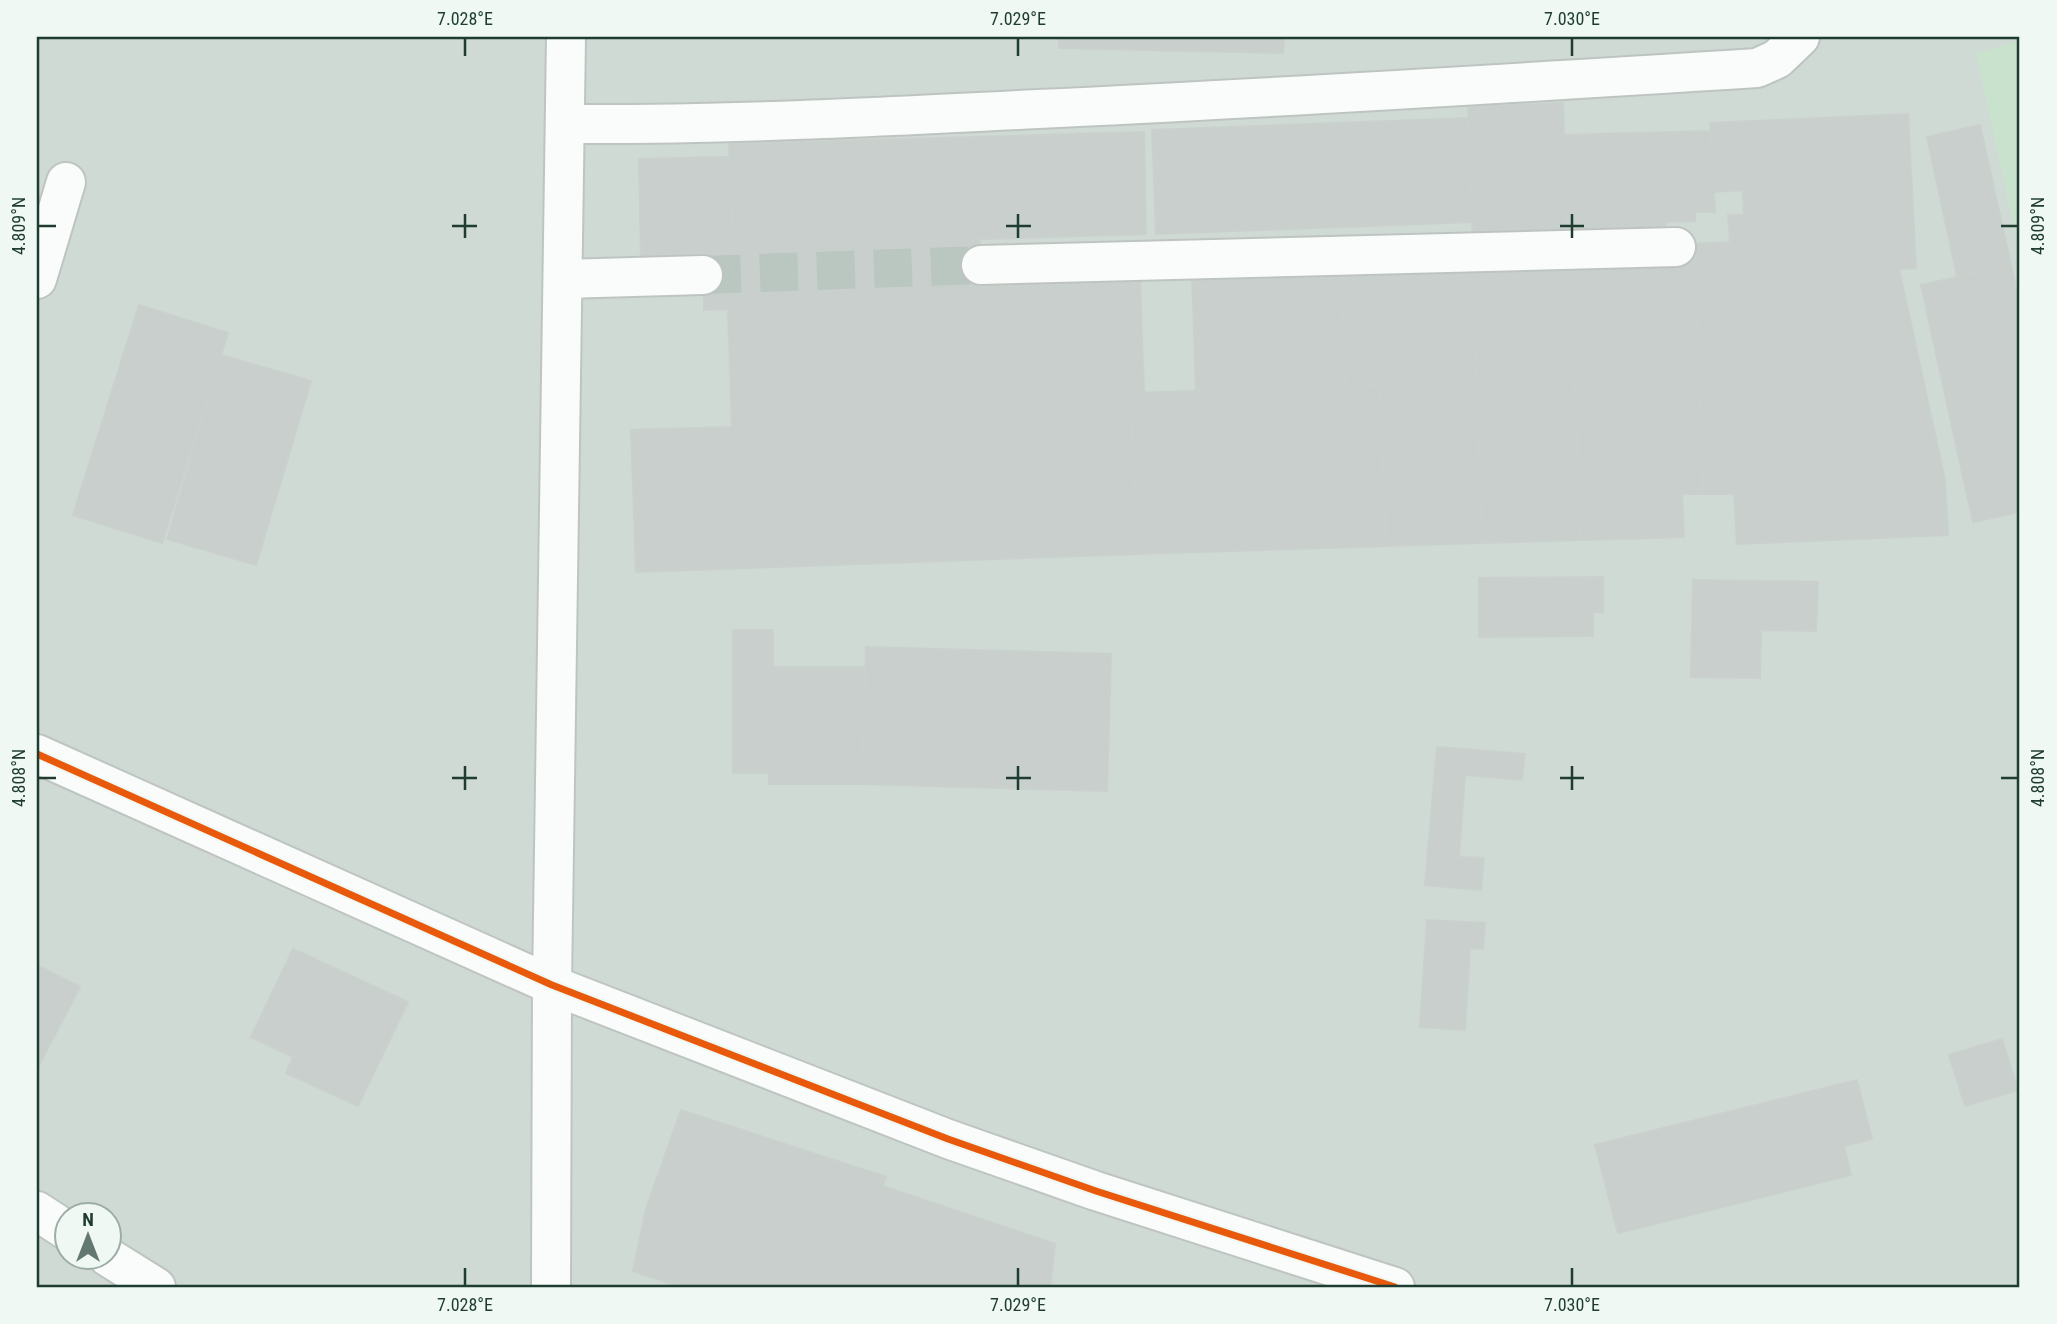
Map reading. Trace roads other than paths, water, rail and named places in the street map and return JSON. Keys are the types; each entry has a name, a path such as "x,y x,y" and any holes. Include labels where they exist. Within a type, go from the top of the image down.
{"street":[{"path":"551,1287 552,985 566,37"},
{"path":"565,124 694,125 1337,95 1757,68 1777,60 1800,37"},
{"path":"37,279 66,182"},
{"path":"981,265 1676,247"},
{"path":"563,279 703,275"},
{"path":"41,765 552,985 948,1139 1096,1191 1395,1287"},
{"path":"37,1211 52,1221"},
{"path":"122,1266 156,1287"}],"tunnel":[{"path":"703,275 981,265"}]}
